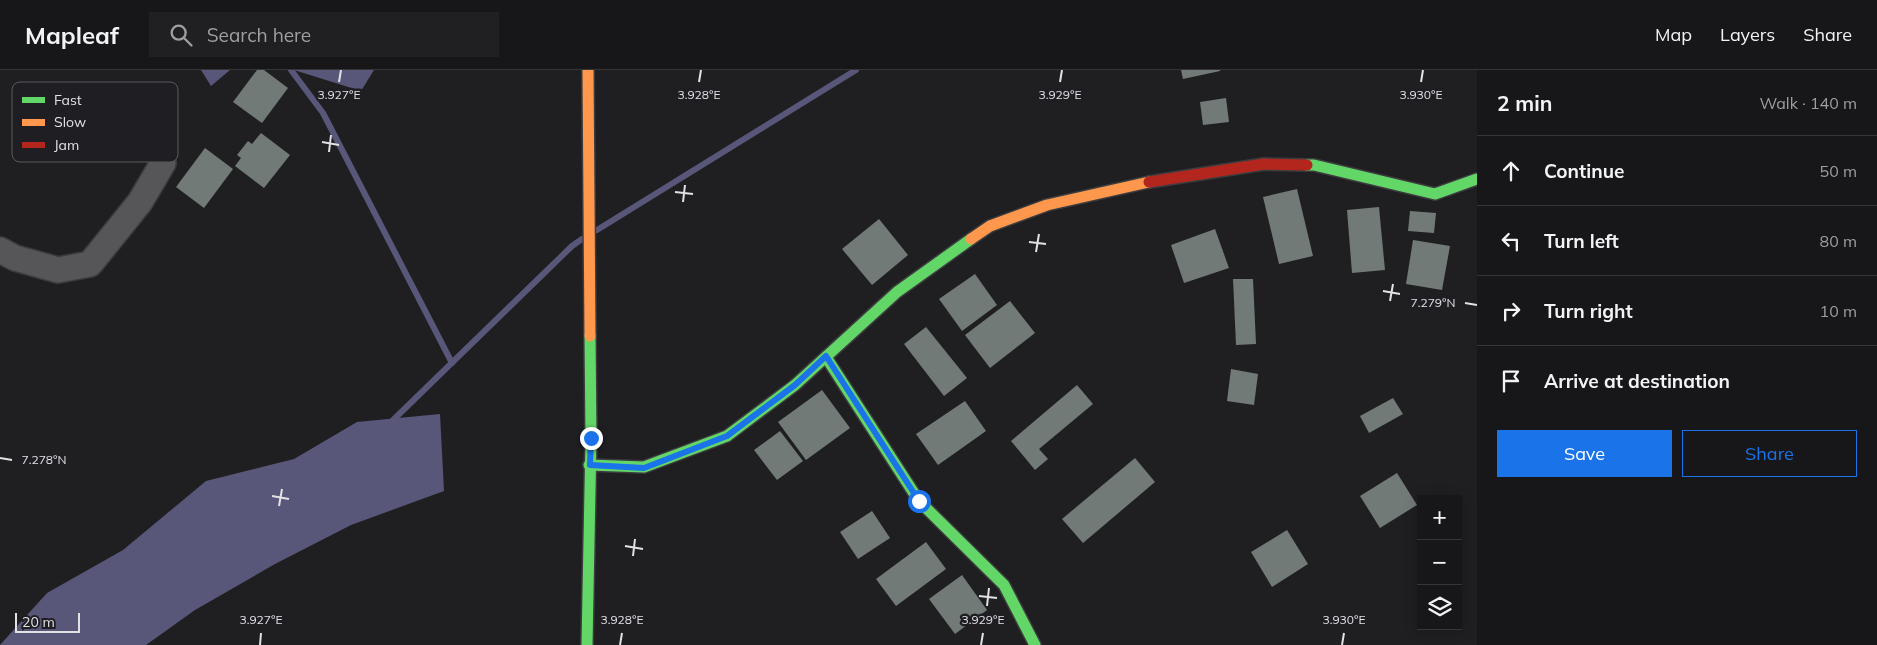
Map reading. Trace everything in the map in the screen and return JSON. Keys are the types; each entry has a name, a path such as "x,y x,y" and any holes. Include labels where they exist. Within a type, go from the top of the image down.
{"street":[{"path":"587,645 591,438 588,70"},
{"path":"0,250 15,258 58,270 90,264 140,202 163,163"},
{"path":"590,465 644,468 727,436 795,385 897,292 990,226 1046,205 1164,179 1264,164 1314,166 1434,194 1477,179"},
{"path":"826,356 919,501 1004,584 1036,645"}],"shaded area":[{"path":"201,70 230,70 211,86"},
{"path":"294,70 374,70 361,91"},
{"path":"440,414 444,491 351,525 275,564 195,610 146,645 0,645 47,593 123,550 206,481 294,459 357,422"}],"building":[{"path":"257,70 264,70 288,88 262,123 233,102"},
{"path":"1181,70 1220,70 1220,71 1183,79"},
{"path":"1226,98 1229,122 1203,125 1200,102"},
{"path":"261,133 290,155 264,188 235,166 241,158 237,155 248,141 252,144"},
{"path":"205,148 233,169 204,208 176,187"},
{"path":"1297,189 1313,256 1279,264 1263,197"},
{"path":"1379,207 1385,270 1352,273 1347,210"},
{"path":"1410,211 1436,213 1434,233 1408,231"},
{"path":"879,219 908,255 872,285 842,249"},
{"path":"1215,229 1229,268 1184,283 1171,245"},
{"path":"1413,240 1450,246 1442,290 1406,284"},
{"path":"975,274 997,305 962,331 939,299"},
{"path":"1233,279 1253,279 1256,344 1236,345"},
{"path":"1010,301 1035,333 990,368 965,335"},
{"path":"926,327 967,378 944,396 904,344"},
{"path":"1231,369 1258,374 1254,405 1227,401"},
{"path":"1077,385 1093,404 1039,449 1048,459 1035,470 1011,441"},
{"path":"822,390 850,428 806,460 778,422"},
{"path":"1393,398 1403,414 1369,433 1360,416"},
{"path":"965,401 986,431 938,465 916,434"},
{"path":"780,431 803,461 777,480 754,450"},
{"path":"1135,458 1155,482 1083,543 1062,519"},
{"path":"1397,473 1417,505 1380,528 1360,496"},
{"path":"872,511 890,538 858,559 840,532"},
{"path":"1287,530 1308,564 1272,587 1251,552"},
{"path":"926,542 946,569 896,606 876,579"},
{"path":"962,575 987,610 955,634 929,599"}],"waterway":[{"path":"291,70 323,113 452,363"},
{"path":"597,230 856,70"},
{"path":"389,424 572,246 582,239"}],"traffic: fast":[{"path":"1307,165 1314,165 1435,194 1477,179"},
{"path":"589,465 644,467 727,436 795,385 897,292 971,239"},
{"path":"587,645 591,438 590,336"},
{"path":"826,357 919,501 1004,585 1035,645"}],"traffic: slow":[{"path":"588,70 590,336"},
{"path":"971,239 990,226 1047,205 1149,182"}],"traffic: jam":[{"path":"1149,182 1264,164 1307,165"}],"route":[{"path":"591,438 590,465 644,468 727,436 795,385 826,356 919,501"}]}
